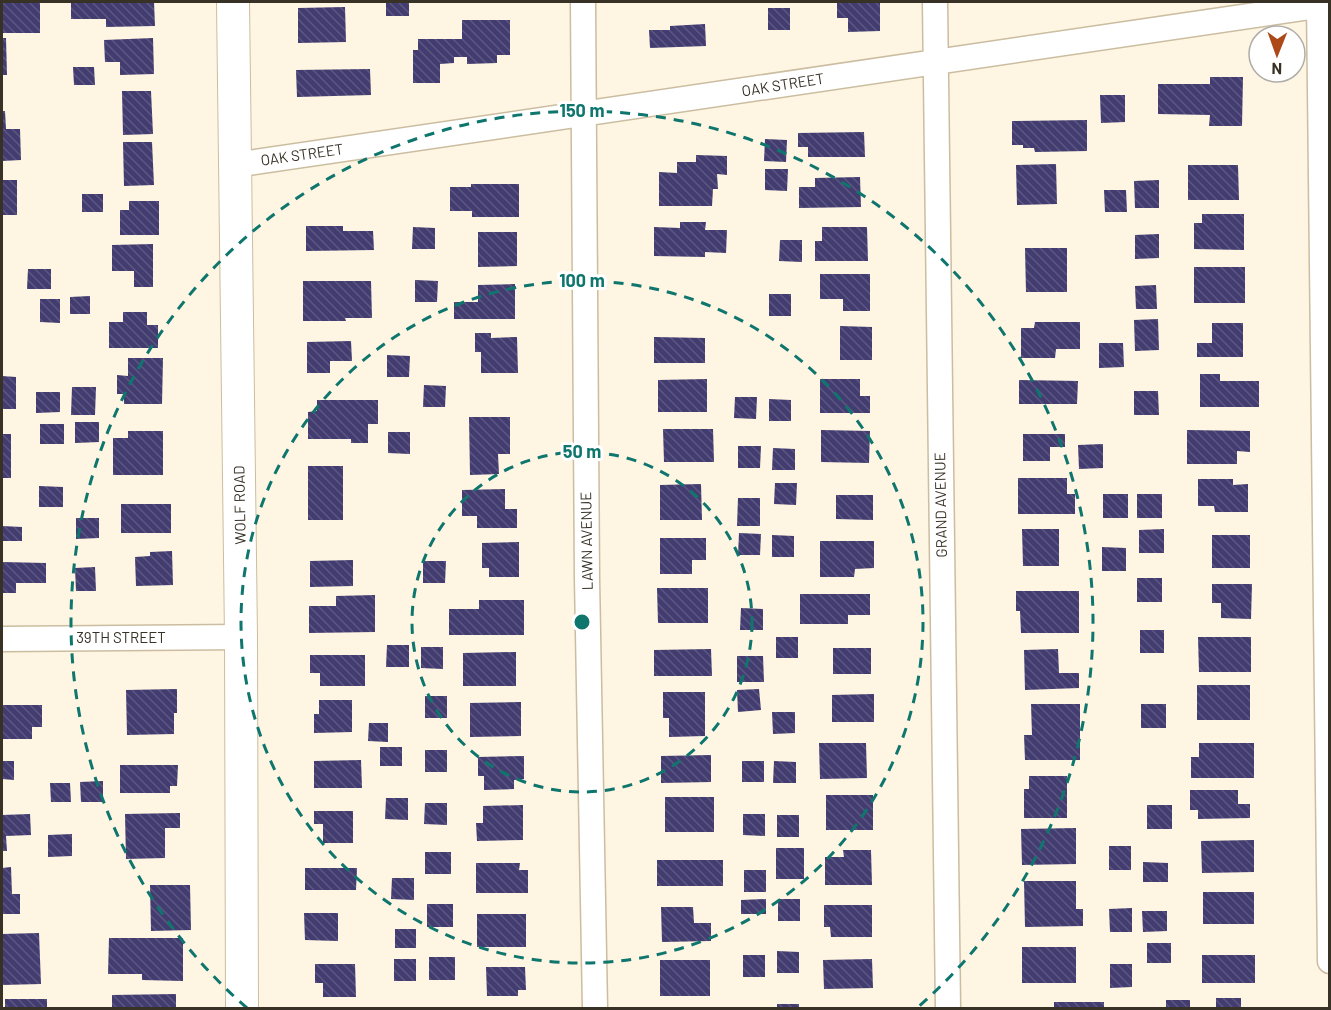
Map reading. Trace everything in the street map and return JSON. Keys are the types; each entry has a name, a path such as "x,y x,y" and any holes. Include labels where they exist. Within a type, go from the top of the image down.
{"main road":[{"name":"WOLF ROAD","path":"233,2 241,637 242,1008"}],"street":[{"name":"LAWN AVENUE","path":"583,2 587,579 595,1008"},
{"name":"GRAND AVENUE","path":"935,2 948,1008"},
{"name":"OAK STREET","path":"235,165 1322,4"},
{"path":"1322,4 1329,961"},
{"name":"39TH STREET","path":"2,639 241,637"}],"building":[{"path":"2,2 40,2 40,33 2,33"},
{"path":"71,2 154,2 155,26 106,27 106,19 71,19"},
{"path":"386,2 409,2 409,16 386,16"},
{"path":"837,2 880,2 880,31 848,32 848,18 837,18"},
{"path":"345,7 346,42 298,43 298,8"},
{"path":"768,8 790,8 790,30 768,30"},
{"path":"462,20 510,20 510,55 497,55 497,63 467,64 467,57 454,57 454,63 440,64 440,83 413,83 413,50 418,50 418,39 462,39"},
{"path":"705,24 706,46 650,48 649,30 670,30 670,26"},
{"path":"2,38 6,38 7,75 2,75"},
{"path":"153,38 154,74 120,75 120,62 105,62 104,40"},
{"path":"73,67 94,67 95,85 74,85"},
{"path":"370,69 371,95 297,97 296,70"},
{"path":"1210,77 1243,77 1242,126 1209,126 1210,115 1158,114 1158,84 1210,84"},
{"path":"122,91 151,91 153,134 123,135"},
{"path":"1100,95 1125,95 1125,122 1101,123"},
{"path":"2,111 5,111 6,129 20,129 21,160 2,161"},
{"path":"1087,120 1087,151 1035,152 1034,148 1012,145 1012,121"},
{"path":"864,132 865,157 808,157 808,147 798,147 798,133"},
{"path":"765,139 787,140 786,162 764,161"},
{"path":"123,142 152,142 154,185 124,186"},
{"path":"696,155 727,156 727,175 717,174 718,189 713,189 712,206 659,206 659,172 677,173 677,162 696,162"},
{"path":"1056,164 1057,204 1017,205 1016,165"},
{"path":"1188,165 1238,165 1239,200 1188,200"},
{"path":"765,169 788,169 787,191 765,190"},
{"path":"860,177 861,207 799,208 799,187 815,187 815,178"},
{"path":"2,180 17,180 17,215 2,215"},
{"path":"1159,180 1159,208 1135,208 1134,181"},
{"path":"471,184 519,184 519,217 472,217 472,211 450,211 450,187 471,187"},
{"path":"1104,190 1126,190 1127,212 1105,212"},
{"path":"82,194 103,194 103,212 82,212"},
{"path":"129,201 159,201 159,235 120,235 120,210 129,210"},
{"path":"1202,214 1244,214 1244,250 1194,249 1194,223 1202,223"},
{"path":"680,222 706,222 705,230 727,230 726,253 705,252 705,257 654,256 654,227 680,228"},
{"path":"306,226 343,226 343,231 373,231 374,250 306,251"},
{"path":"413,227 435,228 435,249 412,249"},
{"path":"822,227 867,227 868,261 815,261 815,241 822,241"},
{"path":"478,232 517,232 517,266 478,267"},
{"path":"1159,234 1159,258 1135,259 1135,235"},
{"path":"780,240 802,240 802,262 779,261"},
{"path":"153,244 153,287 134,287 134,271 112,271 112,245"},
{"path":"1025,248 1067,248 1067,292 1026,292"},
{"path":"1194,267 1245,267 1245,303 1194,303"},
{"path":"28,269 51,269 51,289 27,289"},
{"path":"820,274 870,274 870,311 843,311 843,299 820,299"},
{"path":"415,280 438,281 437,302 415,302"},
{"path":"303,281 371,281 372,318 345,318 346,321 303,321"},
{"path":"515,284 515,319 454,319 454,302 478,302 478,285"},
{"path":"1156,285 1157,309 1136,309 1135,286"},
{"path":"769,294 791,294 791,316 769,316"},
{"path":"90,296 90,314 70,314 70,297"},
{"path":"40,299 60,299 60,323 40,322"},
{"path":"123,312 147,312 147,325 158,325 158,348 109,348 109,322 123,322"},
{"path":"1158,319 1159,350 1135,351 1134,320"},
{"path":"1035,322 1080,322 1080,349 1056,349 1055,358 1021,358 1021,328 1034,328"},
{"path":"1212,323 1243,323 1243,357 1197,357 1197,343 1212,343"},
{"path":"840,326 872,327 872,360 840,360"},
{"path":"475,333 491,333 491,338 517,337 518,373 481,373 481,352 475,352"},
{"path":"654,337 705,338 705,363 654,363"},
{"path":"351,341 352,361 330,361 330,373 307,373 307,342"},
{"path":"1099,343 1123,343 1124,367 1099,368"},
{"path":"387,355 410,356 409,377 387,377"},
{"path":"128,358 163,358 162,404 124,404 124,394 117,394 117,375 128,376"},
{"path":"1200,374 1220,374 1220,381 1259,381 1259,407 1200,407"},
{"path":"2,376 16,377 16,409 2,409"},
{"path":"707,379 707,412 658,412 658,380"},
{"path":"820,379 860,379 860,396 870,396 870,413 820,413"},
{"path":"1019,380 1078,381 1077,404 1019,404"},
{"path":"424,385 446,386 445,407 423,407"},
{"path":"72,387 96,387 95,415 71,415"},
{"path":"1134,391 1158,391 1159,415 1134,415"},
{"path":"36,392 60,392 60,412 36,413"},
{"path":"735,397 757,397 756,419 734,418"},
{"path":"769,399 791,400 791,421 769,421"},
{"path":"317,400 378,400 378,424 368,424 368,443 351,443 351,439 308,439 308,412 317,411"},
{"path":"469,417 510,417 510,454 498,454 499,474 470,475"},
{"path":"75,422 99,422 99,442 75,443"},
{"path":"40,424 64,424 64,444 40,444"},
{"path":"663,429 713,429 714,462 664,462"},
{"path":"821,430 870,431 869,463 821,462"},
{"path":"1187,430 1250,431 1250,452 1237,451 1237,464 1187,464"},
{"path":"128,431 163,431 163,475 113,475 113,438 128,438"},
{"path":"388,432 410,432 410,454 388,453"},
{"path":"2,434 11,434 11,478 2,478"},
{"path":"1023,434 1065,434 1065,447 1050,447 1050,461 1023,461"},
{"path":"1103,444 1103,468 1079,469 1078,445"},
{"path":"738,446 761,446 760,468 738,468"},
{"path":"773,448 795,449 795,470 772,470"},
{"path":"308,466 343,466 343,520 308,520"},
{"path":"1018,478 1067,478 1067,494 1075,494 1075,514 1018,514"},
{"path":"1198,479 1233,479 1233,485 1248,484 1248,512 1215,512 1214,506 1198,506"},
{"path":"775,483 797,483 796,505 774,504"},
{"path":"701,484 702,520 660,520 660,485"},
{"path":"39,486 63,487 63,507 39,507"},
{"path":"505,489 505,509 517,509 517,528 477,528 477,516 462,516 462,490"},
{"path":"1103,494 1128,494 1128,518 1103,518"},
{"path":"1137,494 1162,494 1162,518 1137,518"},
{"path":"836,495 873,495 873,520 836,519"},
{"path":"738,498 760,498 760,526 737,526"},
{"path":"121,504 171,504 171,533 121,533"},
{"path":"76,518 99,518 99,538 76,539"},
{"path":"2,526 22,527 22,541 2,541"},
{"path":"1022,529 1059,529 1059,566 1023,566"},
{"path":"1164,529 1164,553 1139,553 1139,530"},
{"path":"739,533 761,534 760,555 738,555"},
{"path":"772,535 794,536 794,557 772,557"},
{"path":"1212,535 1250,535 1250,568 1212,568"},
{"path":"660,538 706,538 706,560 692,560 692,574 660,574"},
{"path":"820,541 874,541 874,568 855,569 854,577 820,577"},
{"path":"519,542 519,577 489,577 489,568 482,568 482,543"},
{"path":"1102,547 1126,548 1126,571 1102,571"},
{"path":"172,551 173,585 136,586 135,557 150,556 150,552"},
{"path":"353,560 353,586 310,587 310,561"},
{"path":"423,561 446,561 445,583 423,583"},
{"path":"2,562 46,563 46,583 16,583 16,593 2,593"},
{"path":"95,567 96,591 76,591 75,568"},
{"path":"1137,578 1162,578 1162,602 1137,602"},
{"path":"1212,584 1252,584 1251,619 1221,618 1221,603 1212,603"},
{"path":"657,588 708,588 708,623 658,623"},
{"path":"1016,591 1079,591 1079,633 1021,633 1020,611 1016,611"},
{"path":"800,594 870,594 870,615 848,615 848,624 800,624"},
{"path":"375,595 375,632 309,633 309,606 336,606 336,596"},
{"path":"479,600 524,600 524,635 449,635 449,609 479,609"},
{"path":"741,608 763,609 763,630 740,630"},
{"path":"1140,630 1164,630 1164,653 1140,653"},
{"path":"776,637 798,637 798,658 776,658"},
{"path":"1198,637 1251,637 1251,672 1199,672"},
{"path":"387,645 409,645 409,667 386,667"},
{"path":"421,647 443,647 443,669 421,668"},
{"path":"833,648 871,648 871,674 833,674"},
{"path":"711,649 712,676 654,676 654,650"},
{"path":"1058,649 1059,673 1079,673 1079,688 1025,690 1024,650"},
{"path":"516,652 516,686 463,686 463,653"},
{"path":"310,655 365,655 365,686 320,686 320,673 310,673"},
{"path":"737,656 763,656 764,682 737,682"},
{"path":"1197,685 1250,685 1250,720 1197,720"},
{"path":"177,689 174,734 127,735 126,690"},
{"path":"759,689 761,710 738,712 737,690"},
{"path":"663,692 705,692 705,736 669,737 669,718 663,718"},
{"path":"874,694 874,722 832,722 832,695"},
{"path":"425,696 447,696 447,718 425,718"},
{"path":"319,700 352,700 352,732 314,733 314,714 319,714"},
{"path":"521,702 521,736 470,737 470,703"},
{"path":"1031,704 1080,704 1080,760 1025,760 1024,735 1032,735"},
{"path":"1141,704 1166,704 1166,728 1141,728"},
{"path":"2,705 42,705 42,727 32,727 32,739 2,739"},
{"path":"772,712 795,712 795,733 773,734"},
{"path":"369,723 388,723 388,742 368,741"},
{"path":"819,743 866,743 867,778 820,779"},
{"path":"1199,743 1254,743 1254,778 1191,778 1191,757 1199,757"},
{"path":"380,747 402,747 402,766 380,766"},
{"path":"425,750 447,750 447,772 425,772"},
{"path":"711,755 711,782 661,783 661,756"},
{"path":"524,756 524,779 514,780 514,789 484,790 484,776 478,776 478,757"},
{"path":"361,760 362,788 314,788 314,761"},
{"path":"2,761 14,761 14,780 2,779"},
{"path":"742,761 764,761 764,782 742,782"},
{"path":"774,761 796,762 796,783 773,783"},
{"path":"120,765 178,765 177,786 170,786 170,793 120,793"},
{"path":"1029,776 1067,776 1067,818 1024,818 1024,789 1029,789"},
{"path":"103,781 103,802 81,802 80,782"},
{"path":"50,783 70,783 71,802 51,802"},
{"path":"1190,790 1238,790 1238,804 1250,804 1250,818 1198,819 1198,810 1190,810"},
{"path":"826,795 873,795 873,830 826,830"},
{"path":"665,797 714,797 714,832 665,832"},
{"path":"386,798 408,798 408,820 385,819"},
{"path":"425,803 447,803 447,825 424,824"},
{"path":"523,805 523,840 477,841 476,823 483,823 483,806"},
{"path":"1147,805 1172,805 1172,829 1147,829"},
{"path":"314,811 353,811 353,843 323,843 323,824 314,824"},
{"path":"180,813 180,828 165,828 165,858 126,859 125,814"},
{"path":"30,814 31,835 6,836 7,851 2,851 2,815"},
{"path":"743,814 765,814 765,836 743,835"},
{"path":"777,815 799,815 799,837 777,837"},
{"path":"1076,828 1076,864 1022,865 1021,829"},
{"path":"72,834 72,856 48,857 48,835"},
{"path":"1254,840 1254,872 1202,873 1201,841"},
{"path":"1109,846 1131,846 1131,870 1109,870"},
{"path":"776,848 804,848 804,879 776,879"},
{"path":"843,850 871,850 872,885 825,885 825,857 844,857"},
{"path":"425,852 451,852 451,874 425,874"},
{"path":"657,860 723,860 723,886 657,886"},
{"path":"1143,862 1168,863 1168,882 1143,882"},
{"path":"476,863 520,863 519,870 528,870 528,893 476,893"},
{"path":"11,867 12,894 20,894 20,914 2,914 2,868"},
{"path":"305,868 357,868 356,890 305,890"},
{"path":"744,870 766,870 766,892 744,892"},
{"path":"392,878 414,878 414,900 391,899"},
{"path":"1024,881 1076,881 1076,909 1083,909 1083,926 1025,927"},
{"path":"150,885 190,885 191,930 151,931"},
{"path":"1203,892 1254,892 1254,924 1203,924"},
{"path":"766,899 766,914 741,914 741,900"},
{"path":"778,899 800,899 800,921 778,921"},
{"path":"427,904 453,904 453,927 427,927"},
{"path":"824,905 872,905 872,937 831,937 830,927 824,927"},
{"path":"661,907 693,907 694,923 711,923 711,941 662,942"},
{"path":"1132,908 1132,932 1110,932 1109,909"},
{"path":"1142,911 1167,911 1167,931 1143,932"},
{"path":"304,913 338,913 338,941 305,940"},
{"path":"477,914 526,914 526,947 477,947"},
{"path":"395,929 416,929 416,948 395,948"},
{"path":"39,933 41,984 2,985 2,934"},
{"path":"109,938 183,938 183,981 142,980 142,974 108,974"},
{"path":"1147,943 1171,943 1171,963 1147,963"},
{"path":"1022,947 1076,947 1076,983 1022,983"},
{"path":"777,951 799,952 799,973 777,973"},
{"path":"743,955 765,955 765,977 743,977"},
{"path":"1202,955 1255,955 1255,983 1202,983"},
{"path":"429,957 455,957 455,980 429,980"},
{"path":"394,959 416,959 416,981 394,981"},
{"path":"872,959 873,988 824,989 823,960"},
{"path":"660,960 710,960 710,996 660,996"},
{"path":"315,964 355,964 356,997 323,997 323,983 315,983"},
{"path":"1110,964 1132,964 1132,987 1110,988"},
{"path":"486,967 525,967 526,990 518,990 518,996 487,996"},
{"path":"176,994 176,1008 112,1008 112,995"},
{"path":"1216,998 1241,998 1241,1008 1216,1008"},
{"path":"5,999 47,999 47,1008 5,1008"},
{"path":"1166,1000 1190,1000 1190,1008 1166,1008"},
{"path":"1054,1002 1104,1002 1104,1008 1054,1008"},
{"path":"777,1004 799,1004 799,1008 777,1008"}]}
